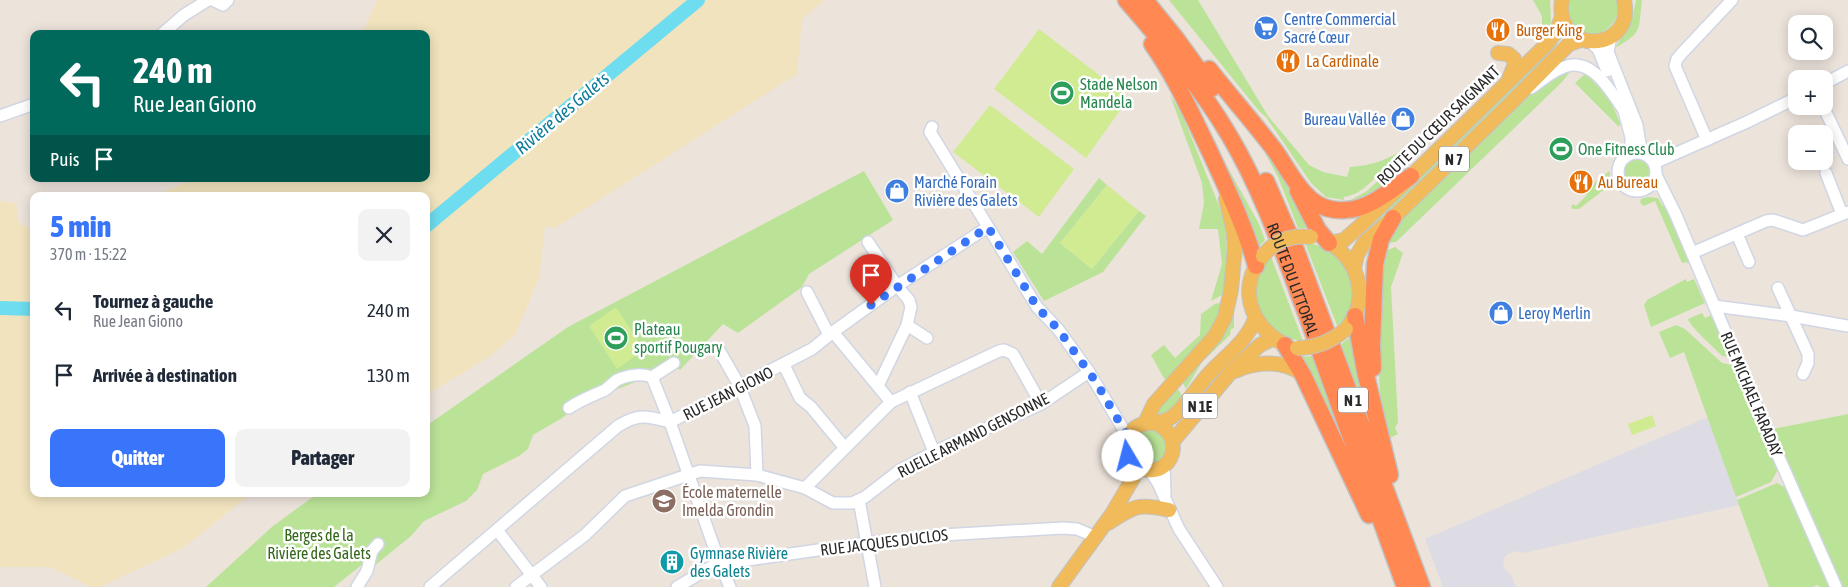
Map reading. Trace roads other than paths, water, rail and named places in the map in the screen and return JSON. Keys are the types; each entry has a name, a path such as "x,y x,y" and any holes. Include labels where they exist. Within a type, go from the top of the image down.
{"highway":[{"path":"1120,0 1157,51 1178,86 1259,261"},
{"name":"ROUTE DU LITTORAL","path":"1126,0 1198,88 1230,136 1261,198 1340,406 1404,587"},
{"path":"1146,0 1224,88 1314,202 1330,209 1342,211 1364,205 1388,192 1411,176"},
{"name":"ROUTE DU LITTORAL","path":"1146,0 1218,97 1247,145 1270,190 1305,274 1422,587"},
{"path":"1287,168 1318,230 1329,243"},
{"path":"1377,422 1372,345 1374,271 1377,249 1393,218"},
{"path":"1350,323 1365,371 1386,460 1422,587"},
{"path":"1285,343 1303,375 1404,587"}],"main road":[{"name":"N 7","path":"1561,19 1562,0"},
{"path":"1561,19 1568,30 1585,41 1602,40 1615,34 1622,25 1626,3"},
{"name":"ROUTE DU CŒUR SAIGNANT","path":"1329,243 1347,238 1552,38 1561,19"},
{"name":"N 7","path":"1354,268 1356,255 1364,243 1393,218 1565,48 1585,41"},
{"path":"1498,54 1508,54 1514,59 1515,64 1508,82"},
{"path":"1140,428 1166,430 1173,441 1172,454 1164,466 1157,469 1140,467 1126,450 1154,404 1215,336 1225,317 1231,290 1235,246 1233,228 1220,175"},
{"path":"1299,236 1329,243 1344,254 1354,268 1358,280 1360,294 1350,323 1332,340 1322,345 1285,343 1263,329 1255,319 1250,304 1249,289 1259,261 1270,248 1286,239 1299,236"},
{"name":"N 1E","path":"1140,428 1163,422 1173,416 1207,376 1247,336 1255,319"},
{"name":"N 1E","path":"1173,441 1230,374 1260,345 1285,343"},
{"path":"1230,374 1246,366 1276,364 1288,366 1303,375"},
{"path":"1059,587 1100,532 1140,467"},
{"path":"1100,532 1135,508 1167,503"}],"street":[{"path":"167,30 184,15 208,0"},
{"path":"213,0 223,5 228,0"},
{"path":"1707,140 1675,66 1677,59 1732,0"},
{"path":"1615,34 1610,41 1608,52 1637,125 1640,144 1654,175"},
{"path":"1585,41 1600,54 1623,109 1631,137 1631,153"},
{"path":"1514,100 1560,69 1573,65 1586,68 1596,74 1623,109"},
{"path":"1833,79 1848,71"},
{"path":"1645,154 1631,153 1619,164 1617,173 1621,183 1633,191 1641,191 1654,175 1707,140 1788,102"},
{"path":"0,116 30,105"},
{"path":"1827,115 1848,159"},
{"path":"932,127 930,132 1037,307 1058,329 1089,372 1115,418 1140,428"},
{"path":"1692,253 1770,220 1803,230 1845,213 1826,173"},
{"name":"RUE MICHAEL FARADAY","path":"1654,175 1669,200 1836,587"},
{"name":"RUE JEAN GIONO","path":"430,587 618,426 630,418 642,416 670,422 740,385 784,365 812,349 831,333 897,286 988,227"},
{"path":"1737,234 1749,262"},
{"path":"868,242 897,286 909,300 911,307 907,325 878,386"},
{"path":"1778,288 1808,354 1808,364 1803,374"},
{"path":"807,292 831,333 891,402"},
{"path":"1714,306 1848,326"},
{"path":"907,325 927,338"},
{"path":"719,350 740,385 755,426 756,475"},
{"path":"805,488 891,402 999,351 1004,350 1013,354 1041,404"},
{"path":"652,377 674,363"},
{"path":"784,365 800,398 811,407 846,448"},
{"name":"RUELLE ARMAND GENSONNE","path":"859,500 900,470 934,452 1041,404 1089,372"},
{"path":"569,408 578,401 608,388 618,380 646,374 652,377 730,587"},
{"path":"910,392 934,452"},
{"path":"1164,466 1167,503"},
{"path":"1140,467 1167,503 1179,529 1217,587"},
{"path":"516,587 585,534 625,496 700,471 756,475 805,488 833,503 852,503 859,500 875,587"},
{"name":"RUE JACQUES DUCLOS","path":"677,587 711,567 720,564 867,543 942,535 1063,528 1100,532"},
{"path":"497,530 533,574 541,587"},
{"path":"357,587 367,571 372,551 378,544"}],"waterway":[{"name":"Rivière des Galets","path":"430,223 698,0"},
{"name":"Rivière des Galets","path":"0,308 30,309"}],"place":[{"name":"Centre Commercial Sacré Cœur","path":"1266,28"},
{"name":"Burger King","path":"1498,30"},
{"name":"La Cardinale","path":"1288,61"},
{"name":"Stade Nelson Mandela","path":"1062,93"},
{"name":"Bureau Vallée","path":"1403,119"},
{"name":"One Fitness Club","path":"1561,149"},
{"name":"Au Bureau","path":"1581,182"},
{"name":"Marché Forain Rivière des Galets","path":"897,191"},
{"name":"Leroy Merlin","path":"1501,313"},
{"name":"Plateau sportif Pougary","path":"616,338"},
{"name":"École maternelle Imelda Grondin","path":"664,501"},
{"name":"Gymnase Rivière des Galets","path":"672,562"}],"park label":[{"name":"Berges de la Rivière des Galets","path":"319,544"}]}
